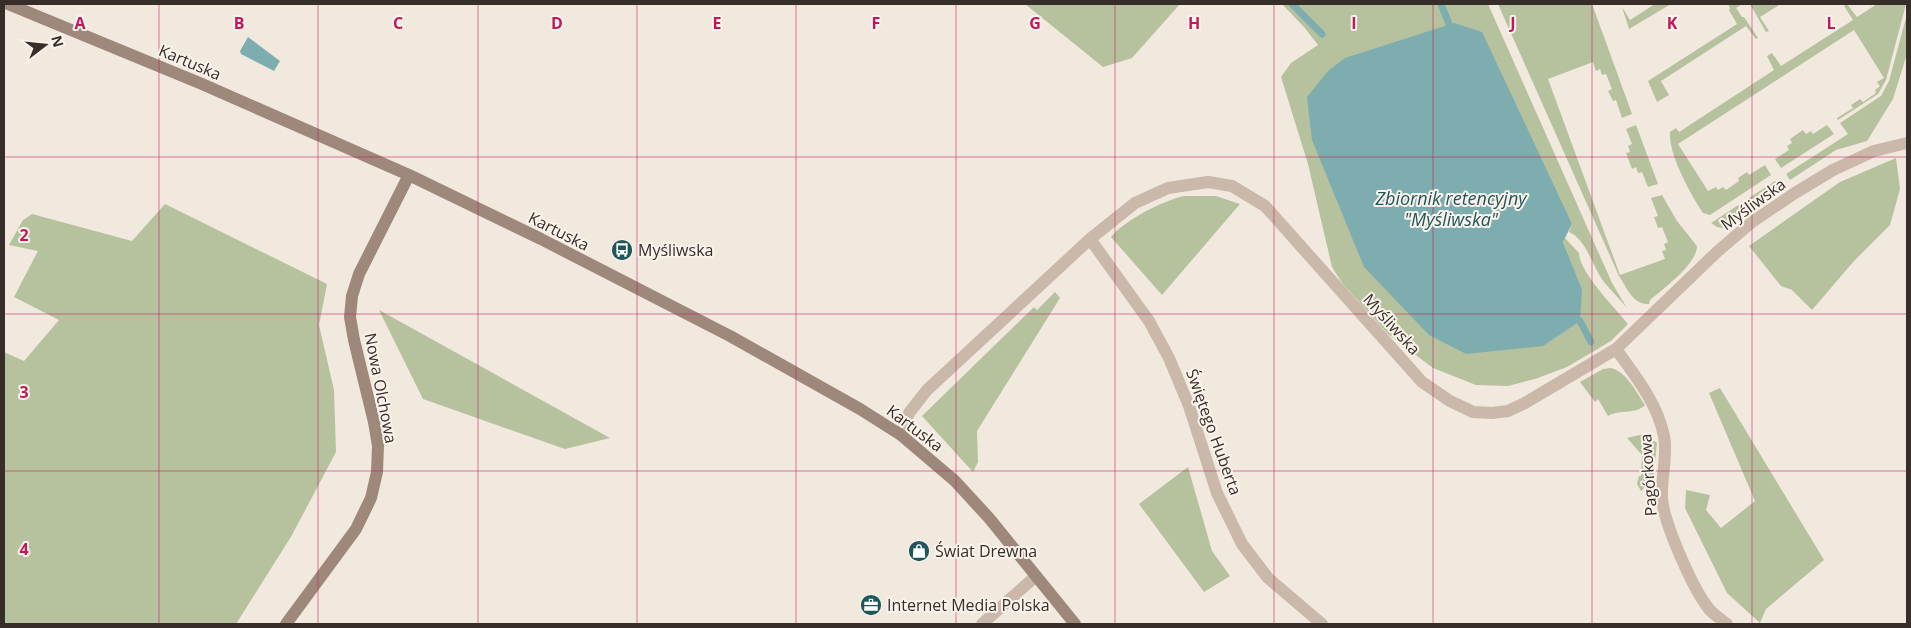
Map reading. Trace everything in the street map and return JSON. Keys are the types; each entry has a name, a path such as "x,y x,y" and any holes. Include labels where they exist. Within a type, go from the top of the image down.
{"street":[{"name":"Kartuska","path":"8,4 211,88 408,175 541,239 730,336 860,409 900,435 956,481 990,518 1075,624"},
{"name":"Myśliwska","path":"900,435 909,413 927,390 1090,239 1135,203 1168,188 1208,182 1232,186 1265,206 1422,382 1450,401 1473,412 1492,413 1508,411 1525,403 1616,349 1752,222 1795,193 1832,170 1874,151 1907,144"},
{"name":"Nowa Olchowa","path":"286,624 356,529 372,498 377,472 378,446 350,317 352,296 359,274 408,175"},
{"name":"Świętego Huberta","path":"1090,239 1149,321 1169,358 1189,406 1217,493 1242,544 1268,578 1322,624"},
{"name":"Pagórkowa","path":"1616,349 1649,396 1658,414 1664,437 1662,498 1666,522 1694,584 1709,609 1726,624"},
{"path":"982,624 1036,576"}],"green space":[{"path":"1025,4 1180,4 1132,58 1103,67"},
{"name":"Zbiornik retencyjny \"Myśliwska\"","path":"1282,4 1488,4 1612,283 1627,308 1604,282 1585,247 1569,232 1572,224 1454,23 1582,289 1563,242 1565,238 1579,253 1591,280 1628,324 1611,341 1567,367 1535,379 1508,386 1476,385 1433,368 1388,334 1342,283 1332,267 1308,164 1281,77 1291,63 1318,45"},
{"path":"1498,4 1592,4 1632,114 1622,118 1616,100 1613,101 1608,91 1612,89 1606,74 1602,75 1600,69 1596,71 1593,62 1548,79 1620,275 1665,259 1662,251 1666,250 1664,244 1668,242 1662,227 1658,228 1654,217 1658,216 1651,198 1662,195 1677,221 1697,246 1696,253 1686,268 1650,300 1649,304 1643,304 1635,299 1619,276"},
{"path":"1655,4 1671,4 1629,29 1622,7 1630,20"},
{"path":"1728,4 1742,4 1736,8 1758,38 1756,39 1746,26 1661,81 1669,95 1657,102 1648,81 1737,24 1729,10"},
{"path":"1750,4 1781,4 1760,17 1769,31 1766,32"},
{"path":"1847,4 1857,17 1877,4 1906,4 1886,80 1878,94 1838,120 1837,118 1853,108 1851,105 1860,99 1863,102 1876,93 1875,90 1880,86 1877,82 1884,78 1854,30 1678,144 1708,191 1716,187 1718,190 1723,187 1726,190 1739,181 1738,178 1747,172 1749,175 1765,165 1771,175 1710,215 1703,213 1692,196 1676,163 1670,141 1670,132 1676,128 1679,132 1774,70 1767,56 1772,53 1781,66 1853,20 1844,6"},
{"path":"1907,14 1907,54 1893,99 1867,141 1836,150 1790,180 1786,174 1848,134 1840,123 1881,96 1889,81"},
{"path":"1636,125 1658,184 1648,187 1642,172 1638,173 1636,167 1632,169 1626,153 1630,152 1628,146 1632,144 1626,129"},
{"path":"1827,125 1834,134 1781,168 1775,159 1789,150 1787,146 1792,143 1790,139 1803,130 1806,134 1811,131 1813,134"},
{"path":"1896,158 1900,189 1890,225 1854,261 1812,310 1792,290 1781,286 1749,246 1840,182"},
{"path":"1775,181 1779,187 1760,200 1738,221 1722,228 1711,223"},
{"path":"1184,196 1216,196 1240,204 1162,295 1111,237 1125,224 1144,212"},
{"path":"165,204 327,284 319,325 334,390 336,452 292,535 236,624 4,624 4,352 24,361 59,320 14,297 38,251 9,245 23,220 32,214 132,241"},
{"path":"1055,292 1060,298 977,431 978,462 973,472 922,416 1034,307 1037,310"},
{"path":"379,310 610,438 565,449 423,399"},
{"path":"1611,368 1617,370 1626,378 1645,405 1637,410 1608,416 1598,399 1595,402 1580,382 1603,369"},
{"path":"1720,388 1824,560 1766,609 1760,623 1727,593 1685,508 1686,490 1710,495 1706,510 1721,528 1755,501 1709,393"},
{"path":"1644,434 1657,443 1653,481 1641,491 1637,484 1639,476 1641,476 1642,455 1627,438"},
{"path":"1188,467 1212,551 1230,576 1204,592 1139,504"}],"water":[{"name":"Zbiornik retencyjny \"Myśliwska\"","path":"1454,23 1482,32 1572,224 1563,242 1582,289 1580,321 1543,346 1466,354 1429,335 1364,267 1312,140 1307,97 1328,71 1345,58"},
{"path":"248,37 280,61 274,71 241,54 240,51"}],"waterway":[{"path":"1292,4 1322,34"},
{"path":"1441,4 1449,24"},
{"path":"1580,321 1591,342"}],"place":[{"name":"Myśliwska","path":"622,250"},
{"name":"Świat Drewna","path":"919,551"},
{"name":"Internet Media Polska","path":"871,605"}]}
